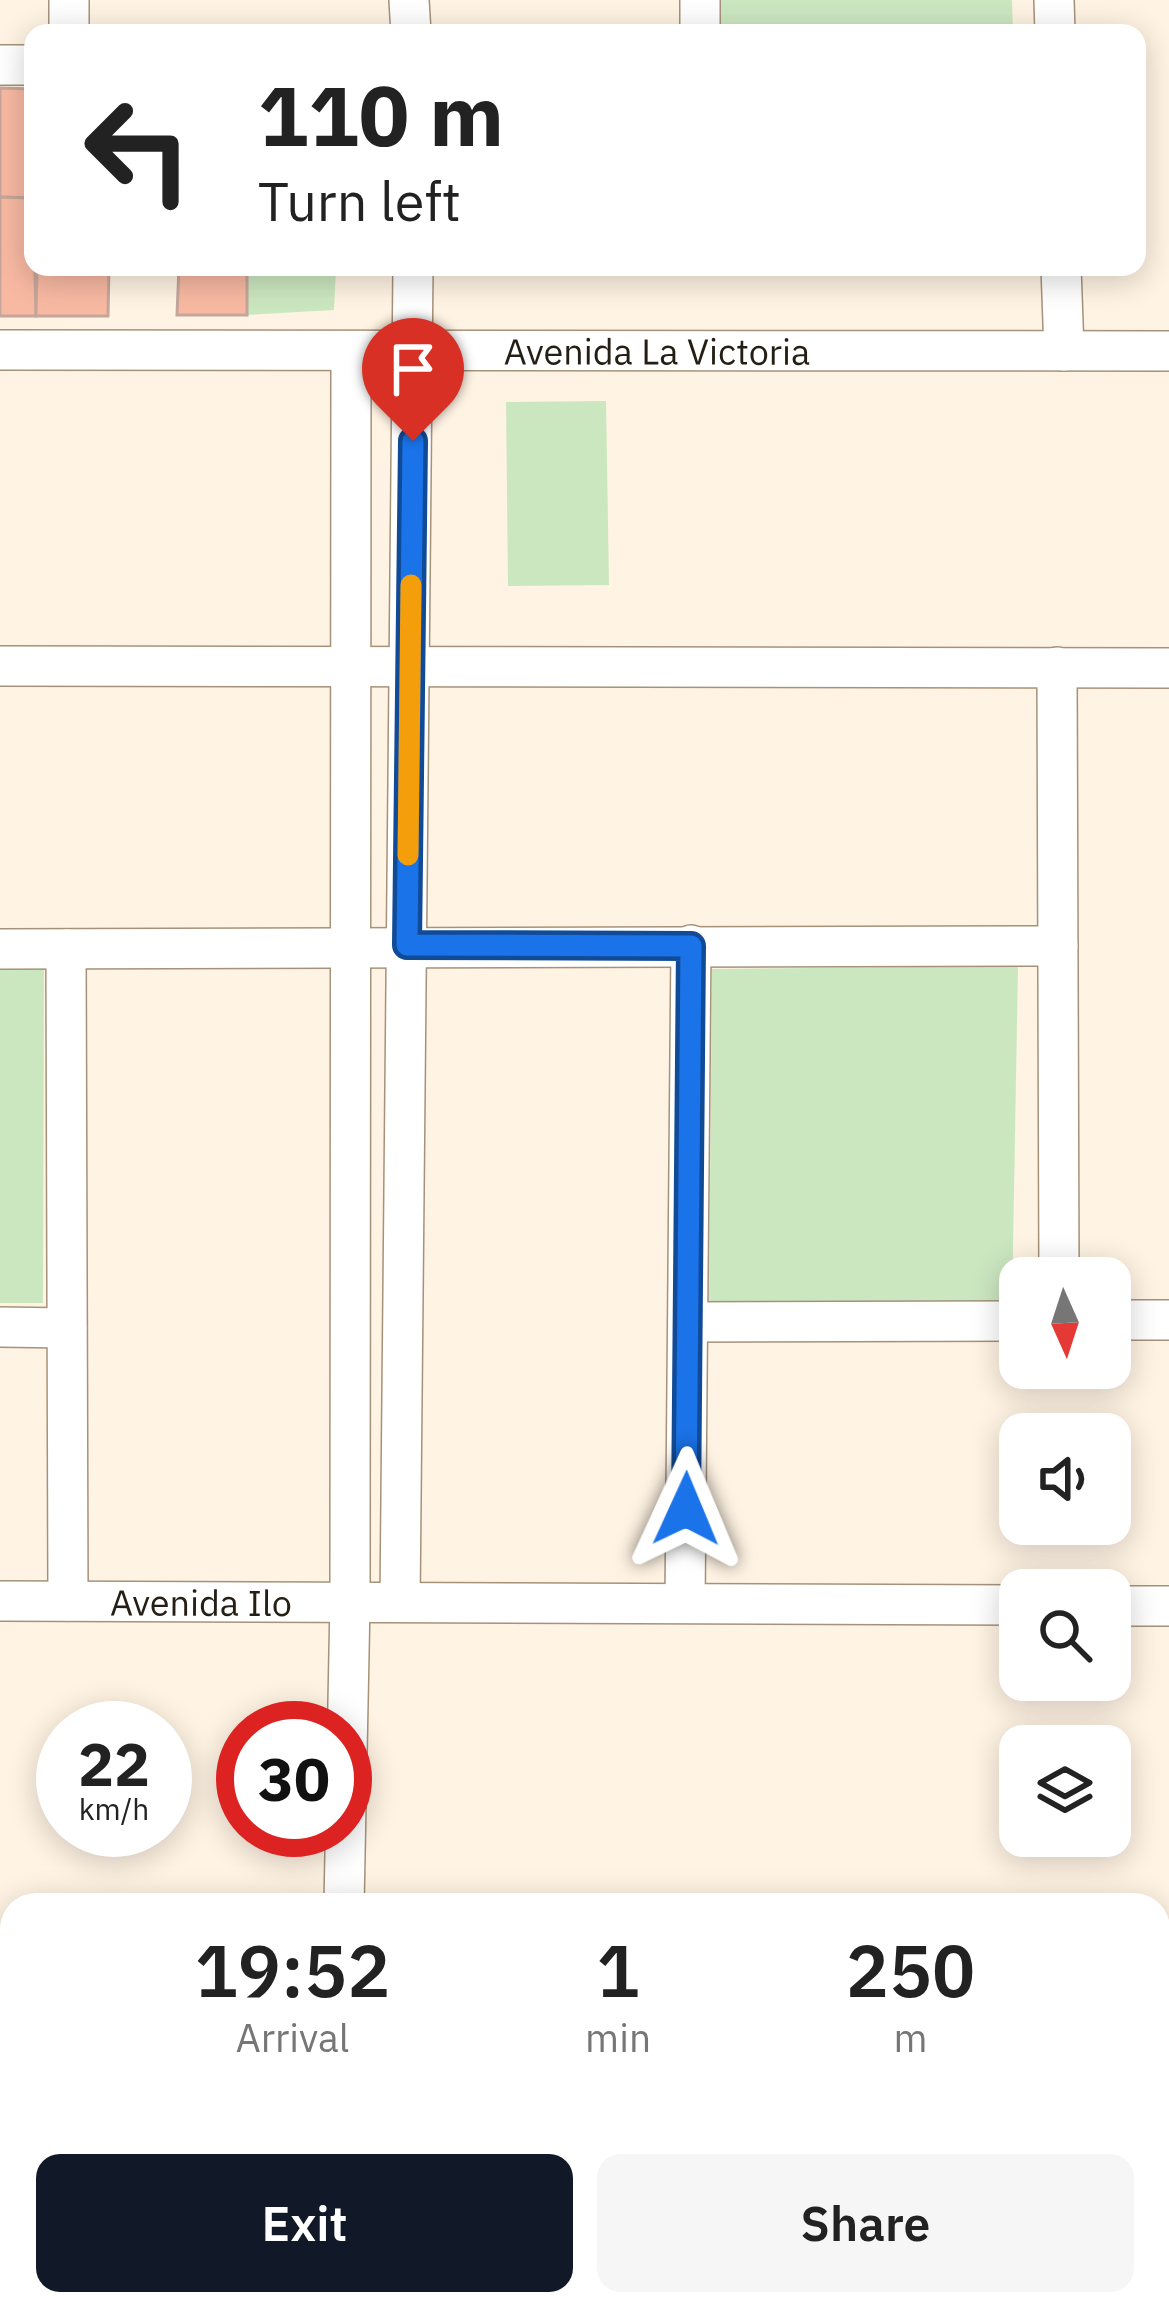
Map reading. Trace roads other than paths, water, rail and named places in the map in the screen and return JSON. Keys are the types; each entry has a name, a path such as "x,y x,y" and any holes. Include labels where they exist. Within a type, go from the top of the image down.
{"street":[{"path":"400,1602 413,276"},
{"path":"1061,276 1064,351"},
{"name":"Avenida La Victoria","path":"0,350 1169,351"},
{"path":"344,1893 350,1602 351,352"},
{"path":"0,666 1169,668"},
{"path":"1057,668 1059,1257"},
{"path":"686,1603 691,946"},
{"path":"0,949 1058,946"},
{"path":"66,949 68,1601"},
{"path":"1131,1320 1169,1320"},
{"path":"688,1322 999,1321"},
{"path":"0,1327 67,1328"},
{"name":"Avenida Ilo","path":"0,1601 999,1606"},
{"path":"1131,1606 1169,1606"}]}
